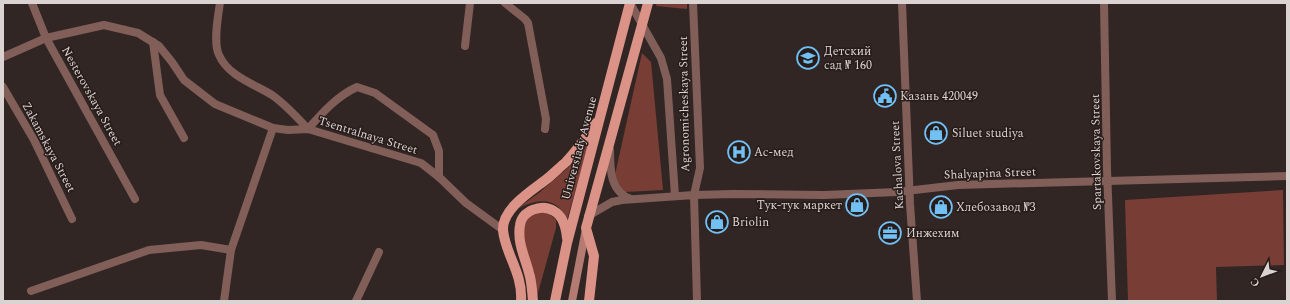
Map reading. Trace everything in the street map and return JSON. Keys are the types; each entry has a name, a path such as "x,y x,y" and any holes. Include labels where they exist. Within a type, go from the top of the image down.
{"main road":[{"name":"Universiady Avenue","path":"555,301 567,243 630,3"},
{"path":"572,301 588,216 648,3"},
{"path":"521,301 518,275 507,247 503,230 507,217 521,199 550,177 567,160 600,119"},
{"path":"533,301 530,274 521,249 519,234 520,223 527,212 535,209 545,208 554,211 564,224 567,243"},
{"path":"586,228 594,256 589,301"}],"street":[{"name":"Nesterovskaya Street","path":"32,3 46,38 135,199"},
{"path":"220,3 216,30 218,54 226,67 251,84 273,96 296,116 308,129 346,92 357,87 375,93 433,135 439,151 439,177"},
{"path":"465,46 470,3"},
{"path":"505,3 528,23 546,119 545,129"},
{"path":"630,3 661,58 667,79 675,196"},
{"name":"Agronomicheskaya Street","path":"693,3 700,168 694,195 697,301"},
{"name":"Kachalova Street","path":"902,3 910,190 917,301"},
{"name":"Spartakovskaya Street","path":"1104,3 1112,301"},
{"name":"Tsentralnaya Street","path":"3,57 46,38 104,25 138,33 159,46 168,56 184,80 215,104 273,128 288,130 308,129 422,163 466,203 503,230"},
{"path":"152,42 160,95 184,138"},
{"name":"Zakamskaya Street","path":"3,87 34,140 72,219"},
{"path":"224,301 232,250 273,128"},
{"path":"610,142 612,182 623,196 632,199"},
{"name":"Shalyapina Street","path":"588,216 612,202 675,196 733,194 824,195 897,192 958,185 1287,176"},
{"path":"31,291 149,250 201,245 232,250"},
{"path":"356,301 379,252"}],"shaded area":[{"path":"657,3 687,3 687,9 656,6"},
{"path":"642,53 651,62 663,190 625,192 618,187 614,179"},
{"path":"589,143 567,220 563,212 558,207 546,201 539,201 517,209 540,192 570,166"},
{"path":"1283,190 1284,265 1216,267 1217,301 1128,301 1125,200"},
{"path":"536,212 549,214 552,216 556,220 556,228 536,300 523,240 523,225"}],"place":[{"name":"Детский сад № 160","path":"808,58"},
{"name":"Казань 420049","path":"885,96"},
{"name":"Siluet studiya","path":"936,133"},
{"name":"Ас-мед","path":"739,152"},
{"name":"Тук-тук маркет","path":"857,205"},
{"name":"Хлебозавод №3","path":"941,207"},
{"name":"Briolin","path":"717,222"},
{"name":"Инжехим","path":"890,233"}]}
